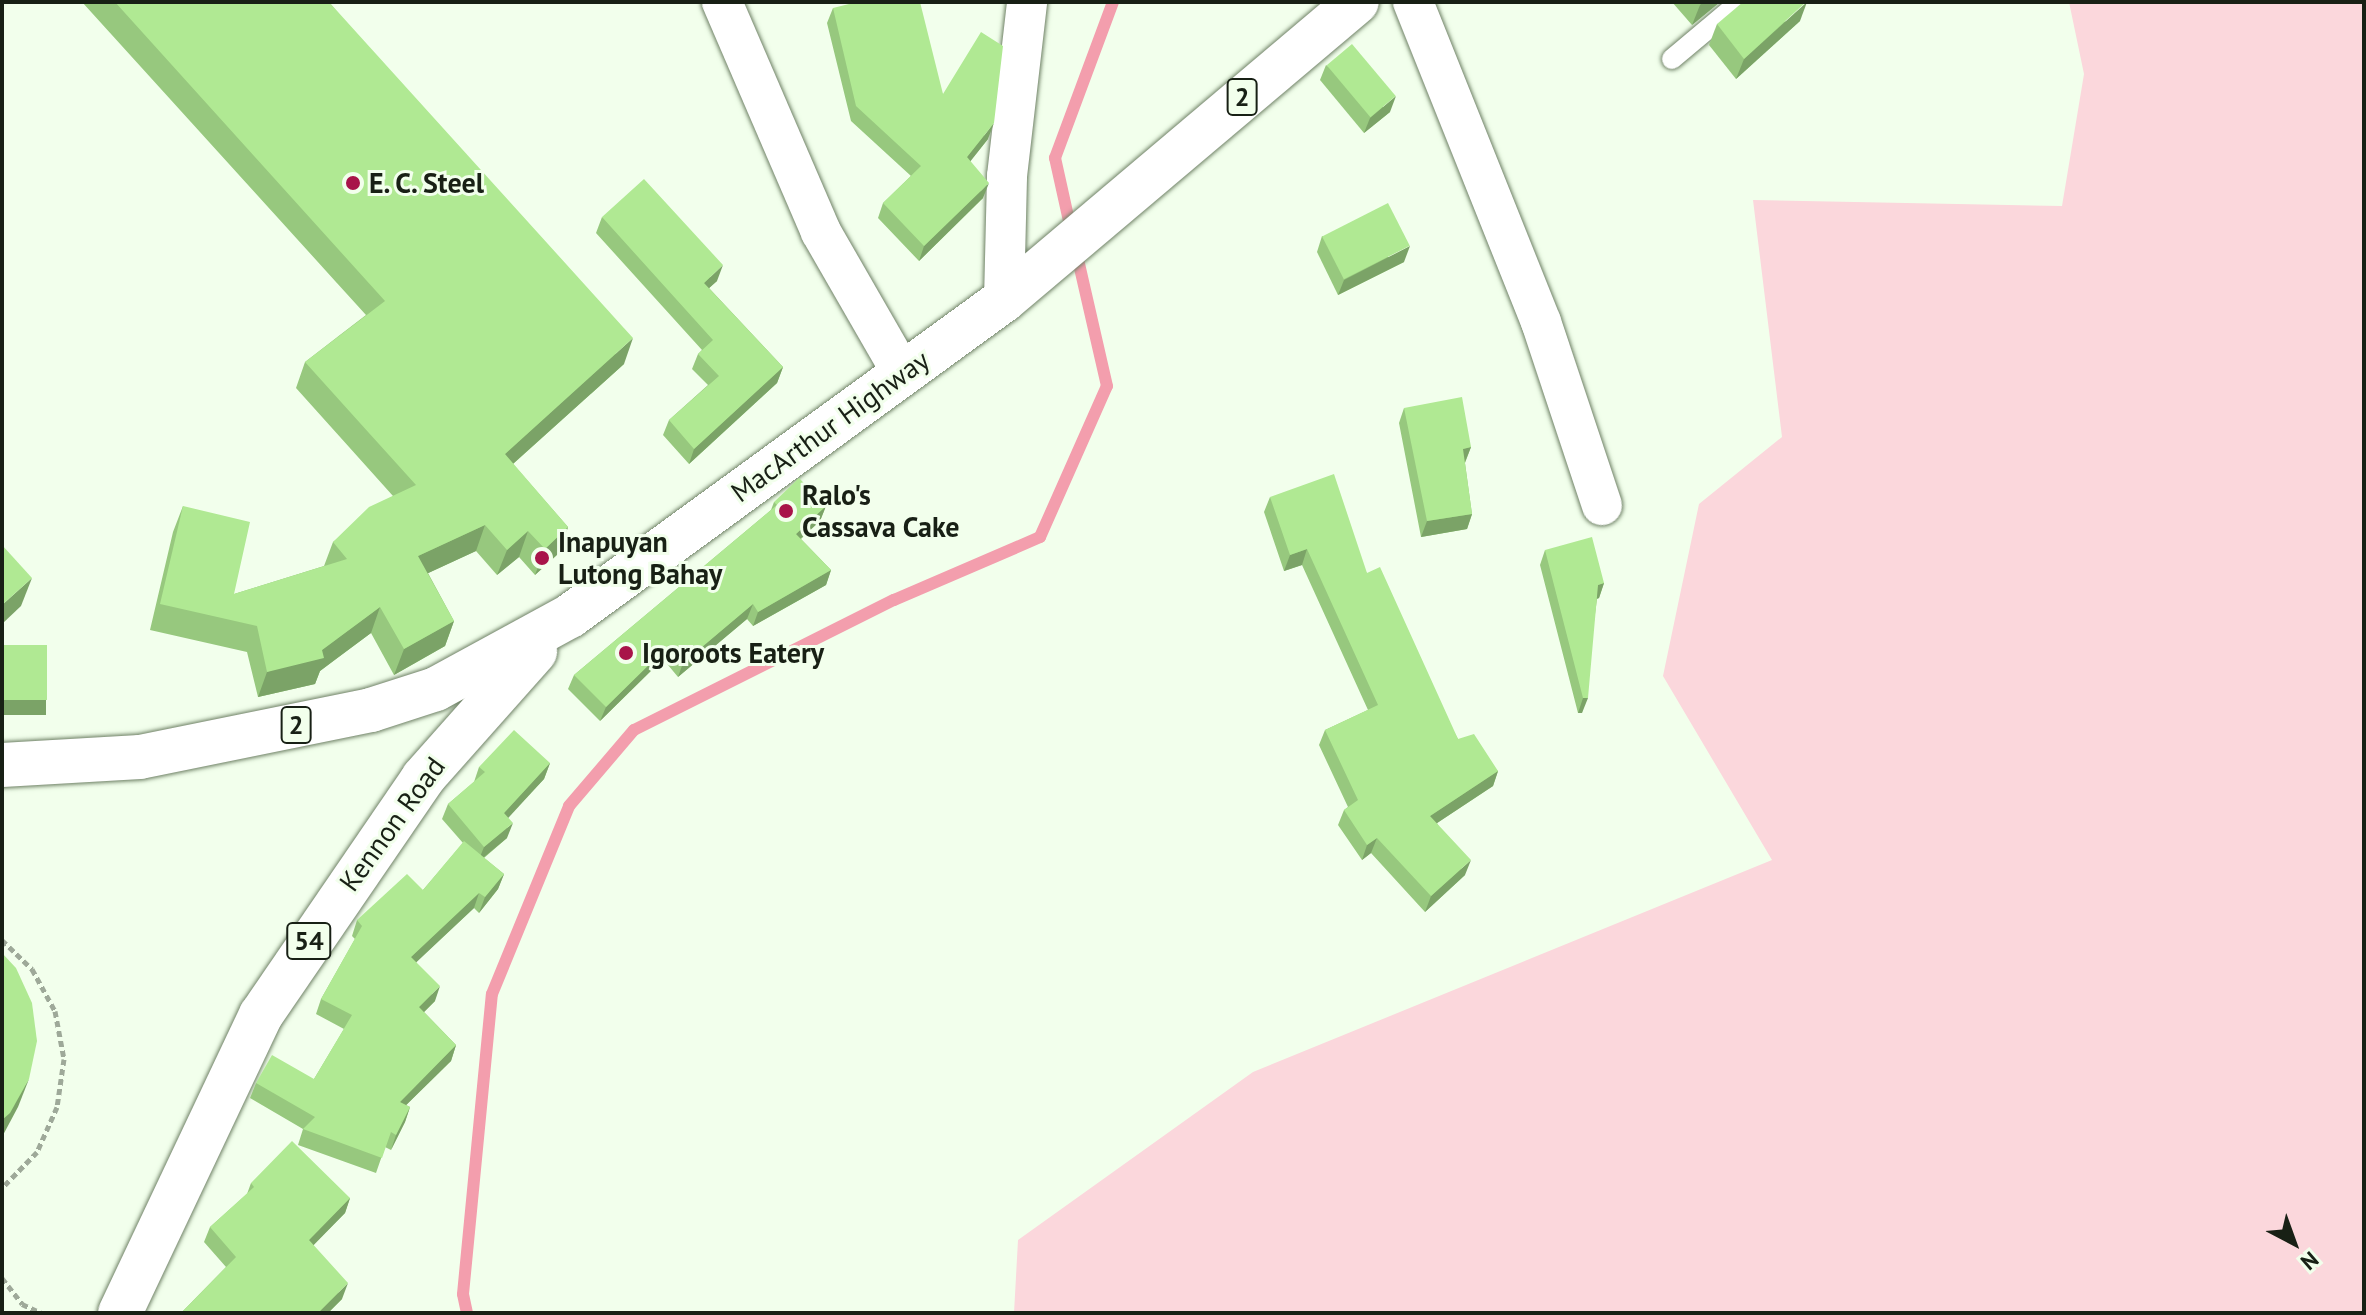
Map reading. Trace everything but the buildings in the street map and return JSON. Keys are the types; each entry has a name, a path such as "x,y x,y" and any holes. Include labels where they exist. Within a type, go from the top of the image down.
{"highway":[{"name":"MacArthur Highway","path":"2,765 140,757 371,710 436,689 570,616 1019,287 1127,191 1357,2"},
{"name":"Kennon Road","path":"120,1313 261,1015 423,778 489,698 570,616"}],"street":[{"path":"722,2 821,232 902,373"},
{"path":"1019,287 1007,176 1027,2"},
{"path":"1413,2 1541,322 1602,505"}],"lane":[{"path":"1672,59 1740,2"}],"path":[{"path":"2,940 32,969 55,1011 64,1059 57,1107 37,1152 2,1188"},
{"path":"2,1278 22,1304 41,1313"}],"shaded area":[{"path":"2069,2 2364,2 2364,1313 1014,1313 1018,1240 1253,1072 1772,860 1663,676 1699,504 1782,437 1753,200 2062,206 2084,74"}],"waterway":[{"path":"1071,230 1055,158 1113,2"},
{"path":"467,1313 463,1294 492,994 569,806 634,730 894,600 1040,537 1107,386 1076,251"}],"place":[{"name":"E. C. Steel","path":"353,183"},
{"name":"Ralo's Cassava Cake","path":"786,511"},
{"name":"Inapuyan Lutong Bahay","path":"542,558"},
{"name":"Igoroots Eatery","path":"626,653"}]}
